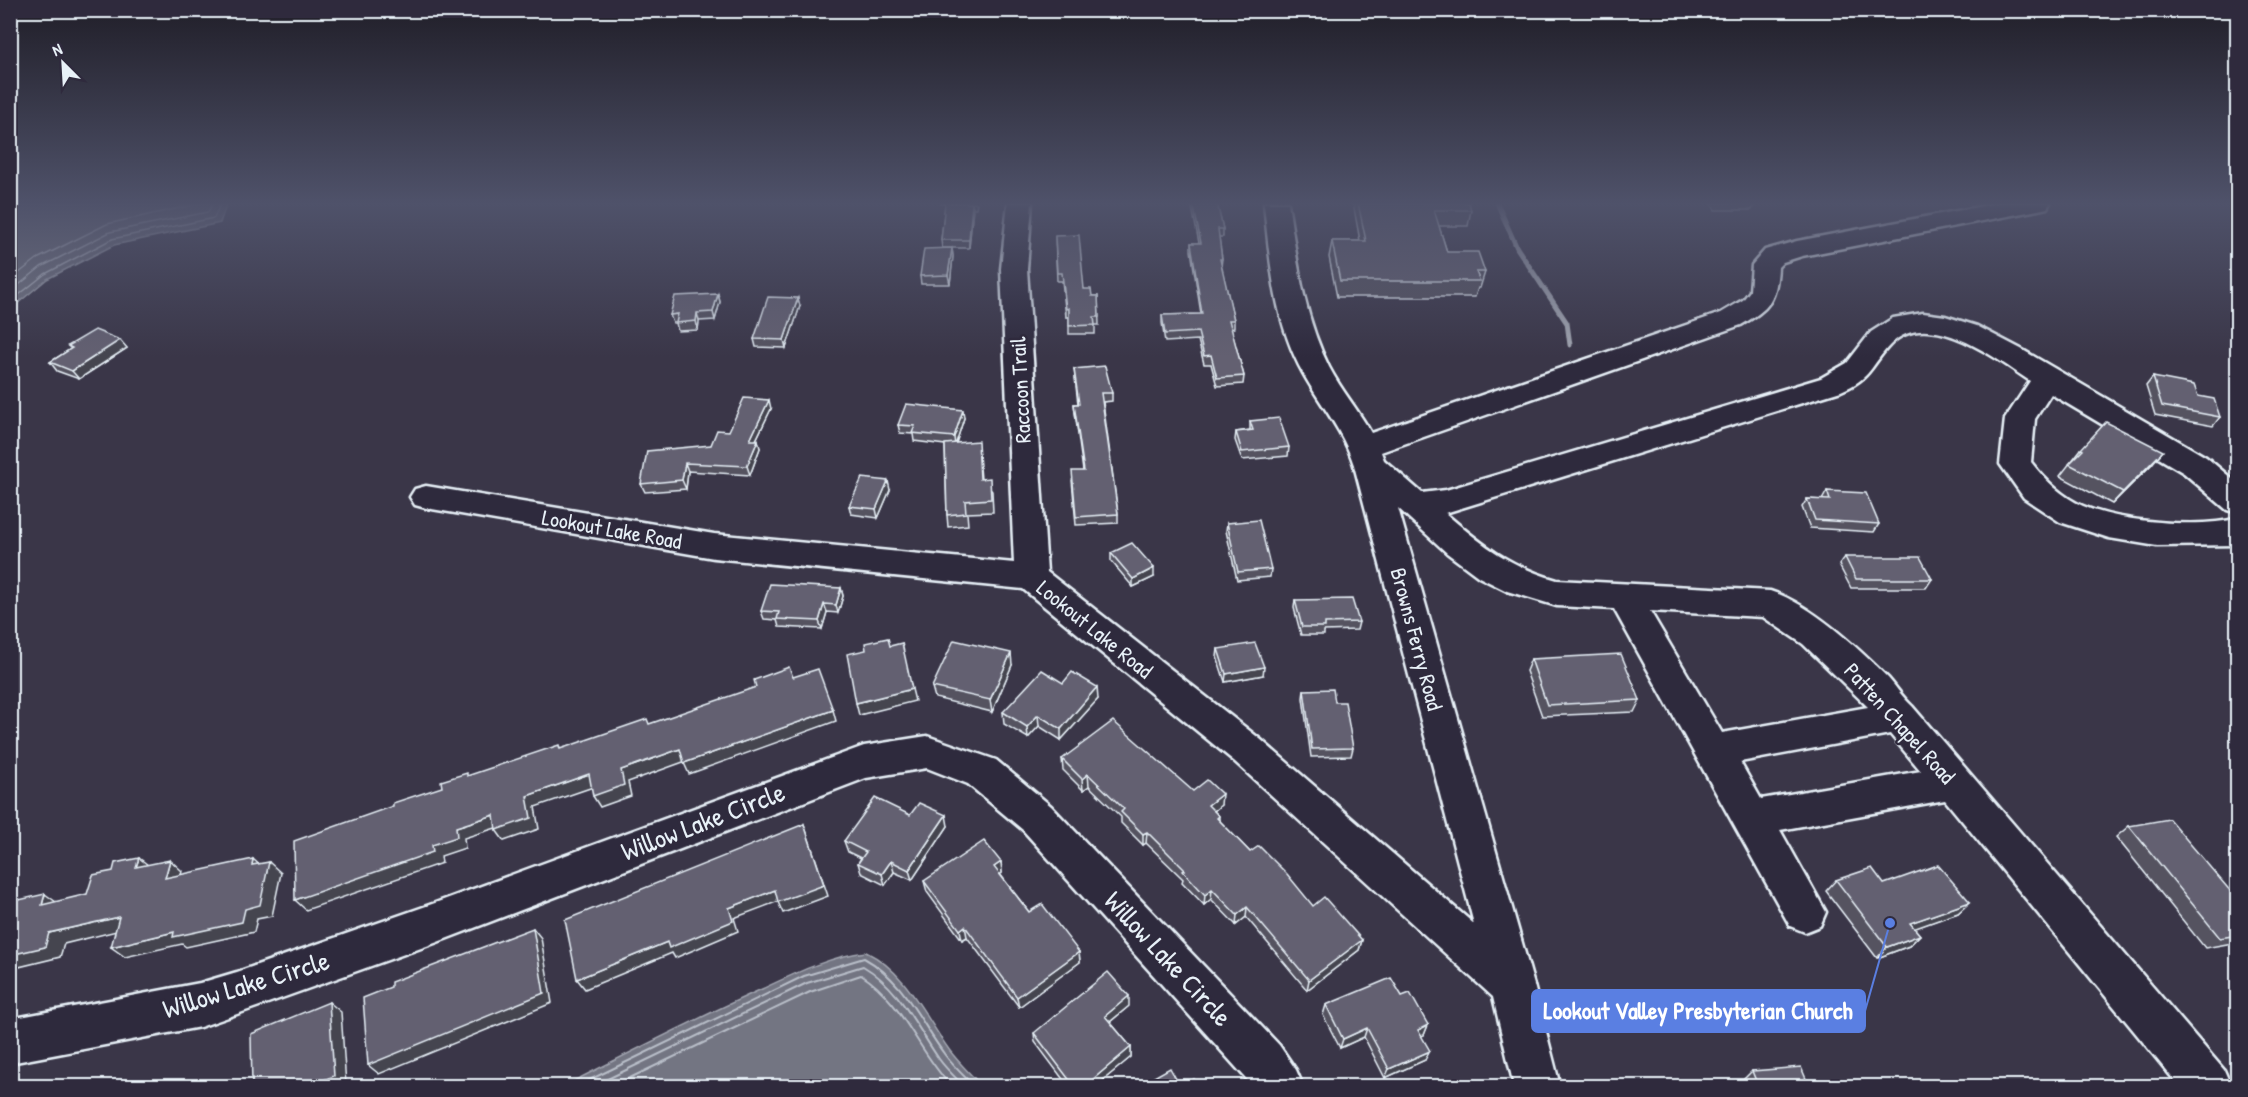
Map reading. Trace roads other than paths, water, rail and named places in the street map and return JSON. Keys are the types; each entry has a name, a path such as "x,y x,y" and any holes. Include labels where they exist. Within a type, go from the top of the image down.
{"street":[{"name":"Raccoon Trail","path":"1015,254 1014,269 1031,577"},
{"name":"Browns Ferry Road","path":"1283,254 1288,290 1299,332 1317,372 1344,411 1367,456 1512,985 1537,1086"},
{"path":"1367,456 1731,319 1753,306 1763,291 1765,265 1774,256 1780,254"},
{"path":"1416,506 1446,501 1810,392 1846,378 1861,366 1882,336 1894,328 1914,322 1935,322 1974,334 2195,465 2238,502"},
{"path":"2046,378 2020,419 2015,464 2035,490 2071,514 2109,526 2157,534 2234,534 2238,530"},
{"name":"Patten Chapel Road","path":"1367,456 1416,506 1491,568 1519,582 1557,593 1770,604 1815,634 1875,688 2208,1086"},
{"name":"Lookout Lake Road","path":"426,497 714,546 1031,577 1247,750 1512,985"},
{"path":"1624,596 1804,912"},
{"path":"1713,751 1899,717"},
{"name":"Willow Lake Circle","path":"10,1041 200,1005 462,913 864,762 927,752 982,772 1037,818 1263,1061 1280,1086"},
{"path":"1751,818 1953,782"}],"water":[{"path":"11,254 96,254 47,279 11,309"},
{"path":"866,952 880,960 904,983 950,1051 982,1086 564,1086 687,1024 799,972 839,957"}],"waterway":[{"path":"1521,254 1567,323 1570,345"}],"place":[{"name":"Lookout Valley Presbyterian Church","path":"1890,923"}]}
